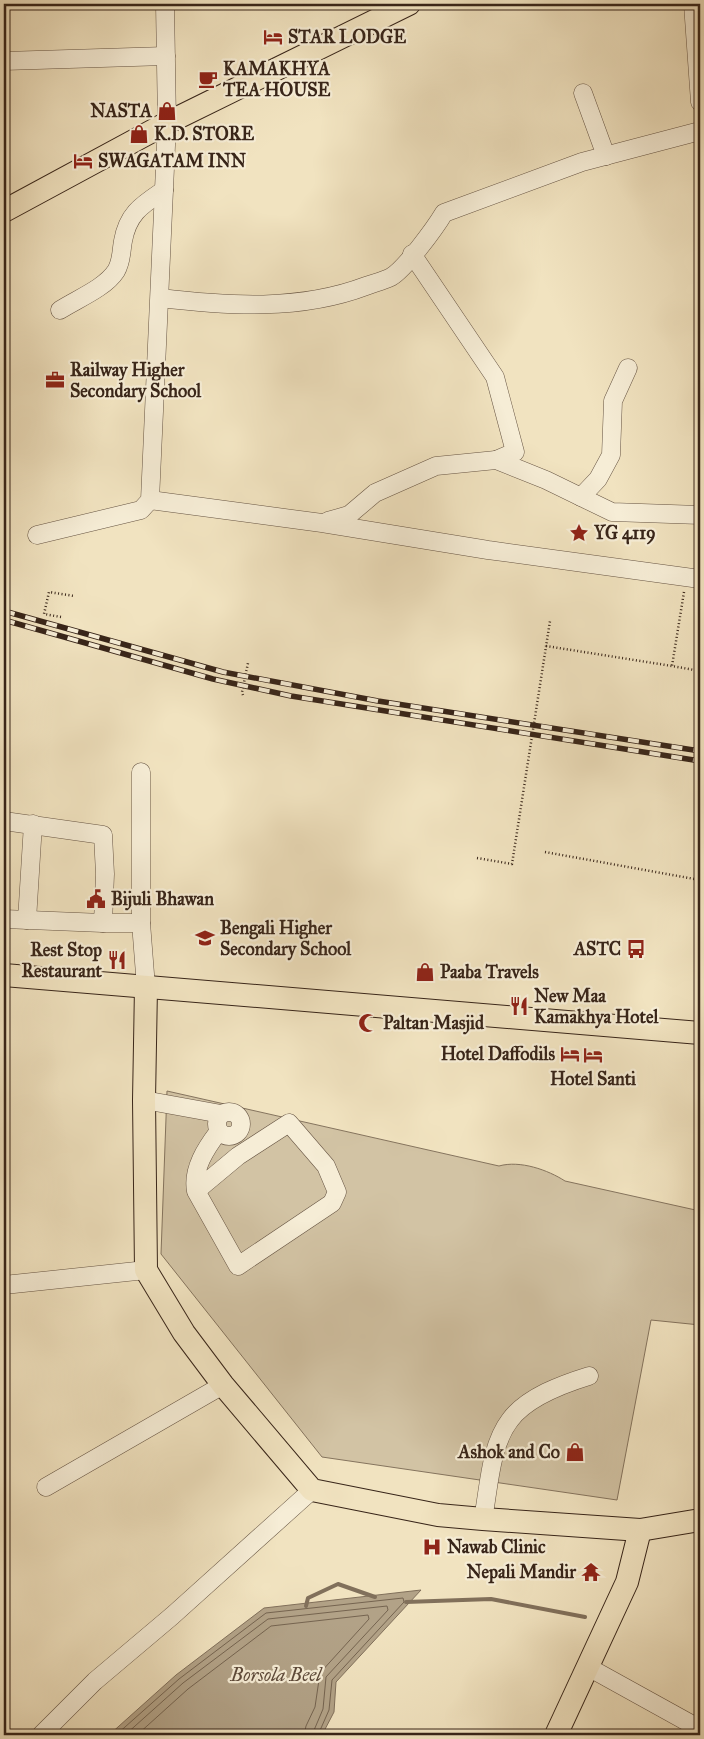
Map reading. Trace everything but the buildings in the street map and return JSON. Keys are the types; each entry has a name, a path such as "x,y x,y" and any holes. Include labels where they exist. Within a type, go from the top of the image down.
{"main road":[{"path":"4,211 167,123 409,4"},
{"path":"4,975 700,1033"},
{"path":"146,987 144,1100 146,1270 184,1333 223,1385 312,1490 438,1515 483,1519 640,1530 700,1520"},
{"path":"556,1735 627,1582 640,1530"}],"street":[{"path":"37,535 141,510 150,500 167,123 164,4"},
{"path":"693,4 700,102"},
{"path":"4,60 166,56"},
{"path":"583,93 606,156"},
{"path":"160,298 218,305 283,304 344,295 392,277 432,232 444,214 582,162 700,131"},
{"path":"60,310 100,285 115,272 121,258 126,223 140,206 164,190"},
{"path":"322,523 349,515 375,494 436,466 496,460 515,452 495,377 412,254"},
{"path":"581,497 598,479 611,455 613,401 628,368"},
{"path":"496,460 612,512 700,515"},
{"path":"150,500 322,523 488,550 693,578"},
{"path":"141,772 141,923 146,987"},
{"path":"4,821 103,835 105,874 103,924"},
{"path":"27,920 33,824"},
{"path":"4,919 103,924 141,923"},
{"path":"144,1100 221,1114 231,1111 236,1113 241,1121 242,1126 240,1130 232,1136 222,1134 219,1131 204,1151 194,1181 196,1191 238,1266 332,1203 337,1192 326,1166 289,1123 238,1156 196,1191"},
{"path":"4,1285 146,1270"},
{"path":"483,1519 498,1444 510,1419 536,1398 556,1386 589,1376"},
{"path":"46,1487 223,1385"},
{"path":"41,1735 95,1681 172,1616 312,1490"},
{"path":"588,1667 700,1729"}],"path":[{"path":"672,666 693,578"},
{"path":"61,617 44,614 49,592 74,596"},
{"path":"477,858 512,864 550,621"},
{"path":"546,646 700,671"},
{"path":"244,695 242,692 248,663"},
{"path":"545,852 700,880"}],"shaded area":[{"path":"167,1091 499,1166 516,1164 534,1167 565,1181 700,1211 700,1325 651,1320 617,1500 322,1457 161,1254"}],"water":[{"name":"Borsola Beel","path":"421,1590 336,1682 334,1712 322,1735 109,1735 176,1675 264,1608"}],"waterway":[{"path":"306,1606 308,1598 338,1584 375,1597"},
{"path":"406,1602 491,1599 585,1617"}],"railway":[{"path":"4,611 223,672 378,701 700,751"},
{"path":"4,620 213,679 291,696 700,761"}],"place":[{"name":"STAR LODGE","path":"273,37"},
{"name":"KAMAKHYA TEA HOUSE","path":"208,79"},
{"name":"NASTA","path":"167,111"},
{"name":"K.D. STORE","path":"139,134"},
{"name":"SWAGATAM INN","path":"83,161"},
{"name":"Railway Higher Secondary School","path":"55,380"},
{"name":"YG 4119","path":"579,533"},
{"name":"Bijuli Bhawan","path":"96,899"},
{"name":"Bengali Higher Secondary School","path":"205,938"},
{"name":"ASTC","path":"636,949"},
{"name":"Rest Stop Restaurant","path":"117,960"},
{"name":"Paaba Travels","path":"425,972"},
{"name":"New Maa Kamakhya Hotel","path":"519,1006"},
{"name":"Paltan Masjid","path":"368,1023"},
{"name":"Hotel Daffodils","path":"570,1054"},
{"name":"Hotel Santi","path":"593,1055"},
{"name":"Ashok and Co","path":"575,1452"},
{"name":"Nawab Clinic","path":"432,1547"},
{"name":"Nepali Mandir","path":"591,1572"}]}
